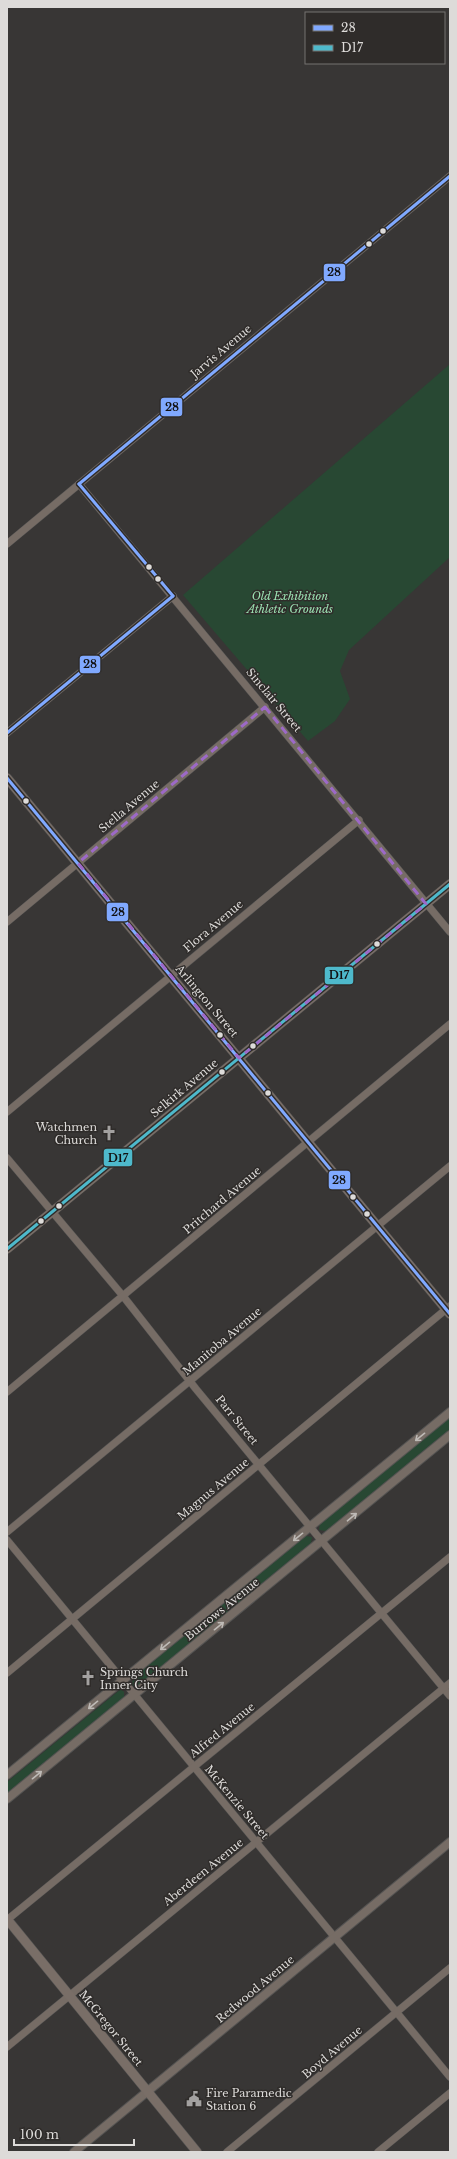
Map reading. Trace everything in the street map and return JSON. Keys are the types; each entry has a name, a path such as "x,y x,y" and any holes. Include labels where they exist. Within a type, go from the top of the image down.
{"main road":[{"name":"Arlington Street","path":"7,778 377,1226 449,1310"},
{"name":"Selkirk Avenue","path":"7,1249 450,884"},
{"name":"McGregor Street","path":"7,1919 147,2092 198,2152"}],"street":[{"name":"Jarvis Avenue","path":"7,544 450,176"},
{"name":"Sinclair Street","path":"79,484 359,820 450,932"},
{"path":"7,733 173,596"},
{"name":"Stella Avenue","path":"7,922 265,708"},
{"name":"Flora Avenue","path":"7,1112 170,975 359,820"},
{"name":"Pritchard Avenue","path":"7,1392 450,1024"},
{"name":"Parr Street","path":"7,1158 123,1296 190,1381 450,1696"},
{"name":"Manitoba Avenue","path":"7,1532 450,1166"},
{"name":"Magnus Avenue","path":"7,1672 449,1310"},
{"name":"Burrows Avenue","path":"7,1775 450,1412"},
{"name":"Burrows Avenue","path":"7,1799 322,1542 450,1435"},
{"name":"McKenzie Street","path":"7,1540 450,2077"},
{"name":"Alfred Avenue","path":"7,1919 450,1557"},
{"name":"Aberdeen Avenue","path":"7,2047 450,1683"},
{"name":"Redwood Avenue","path":"74,2152 450,1842"},
{"name":"Boyd Avenue","path":"227,2152 450,1968"},
{"path":"378,2152 450,2093"}],"highlighted area":[{"path":"265,707 426,904 239,1058 78,863"}],"green space":[{"name":"Old Exhibition Athletic Grounds","path":"450,364 450,557 349,650 340,671 350,699 335,721 308,741 183,595"},
{"path":"450,1416 450,1429 326,1531 319,1530 320,1523"},
{"path":"306,1536 312,1537 311,1543 139,1685 132,1685 133,1678"},
{"path":"121,1689 124,1692 124,1697 7,1793 7,1782"}],"transit line":[{"name":"28","path":"79,484 450,176"},
{"name":"28","path":"79,484 173,596"},
{"name":"28","path":"7,733 173,596"},
{"name":"28","path":"7,778 450,1314"},
{"name":"D17","path":"7,1249 450,884"}],"place":[{"name":"Watchmen Church","path":"109,1133"},
{"name":"Springs Church Inner City","path":"88,1678"},
{"name":"Fire Paramedic Station 6","path":"194,2099"}]}
